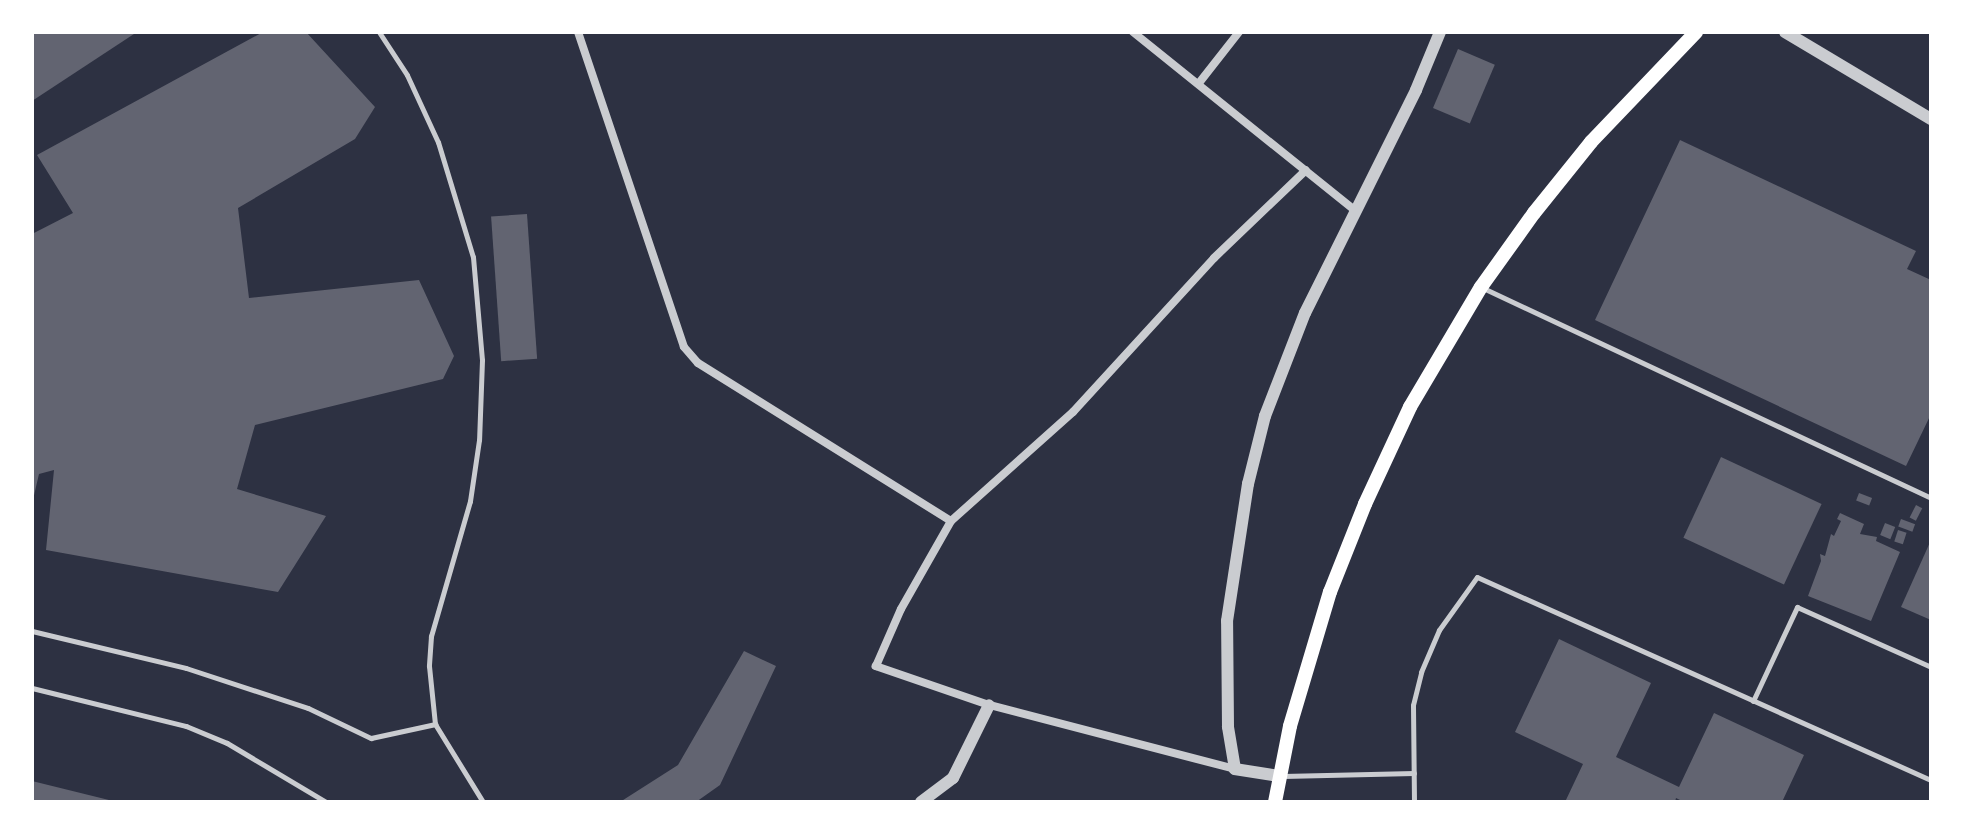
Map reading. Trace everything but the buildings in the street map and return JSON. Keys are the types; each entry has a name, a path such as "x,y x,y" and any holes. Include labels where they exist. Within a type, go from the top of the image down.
{"main road":[{"path":"1275,802 1297,700 1330,592 1365,504 1410,407 1481,287 1591,142 1696,32"}],"street":[{"path":"578,32 684,347 698,363 951,521"},
{"path":"1133,32 1356,211"},
{"path":"1199,83 1239,32"},
{"path":"1235,769 1226,696 1227,621 1248,484 1265,416 1327,265 1356,211 1440,32"},
{"path":"1785,32 1931,119"},
{"path":"1279,776 1235,769 989,705 876,666 901,609 951,521 1073,412 1214,258 1306,170"},
{"path":"921,802 953,778 989,705"}],"lane":[{"path":"379,32 407,75 438,142 473,257 482,360 479,440 470,501 431,636 429,666 435,724 483,802"},
{"path":"1481,287 1931,498"},
{"path":"1414,802 1413,705 1421,672 1439,630 1477,577 1931,780"},
{"path":"1753,701 1797,607 1931,667"},
{"path":"32,631 186,668 308,708 371,738 435,724"},
{"path":"32,688 186,726 227,743 326,802"},
{"path":"1279,776 1414,773"}]}
